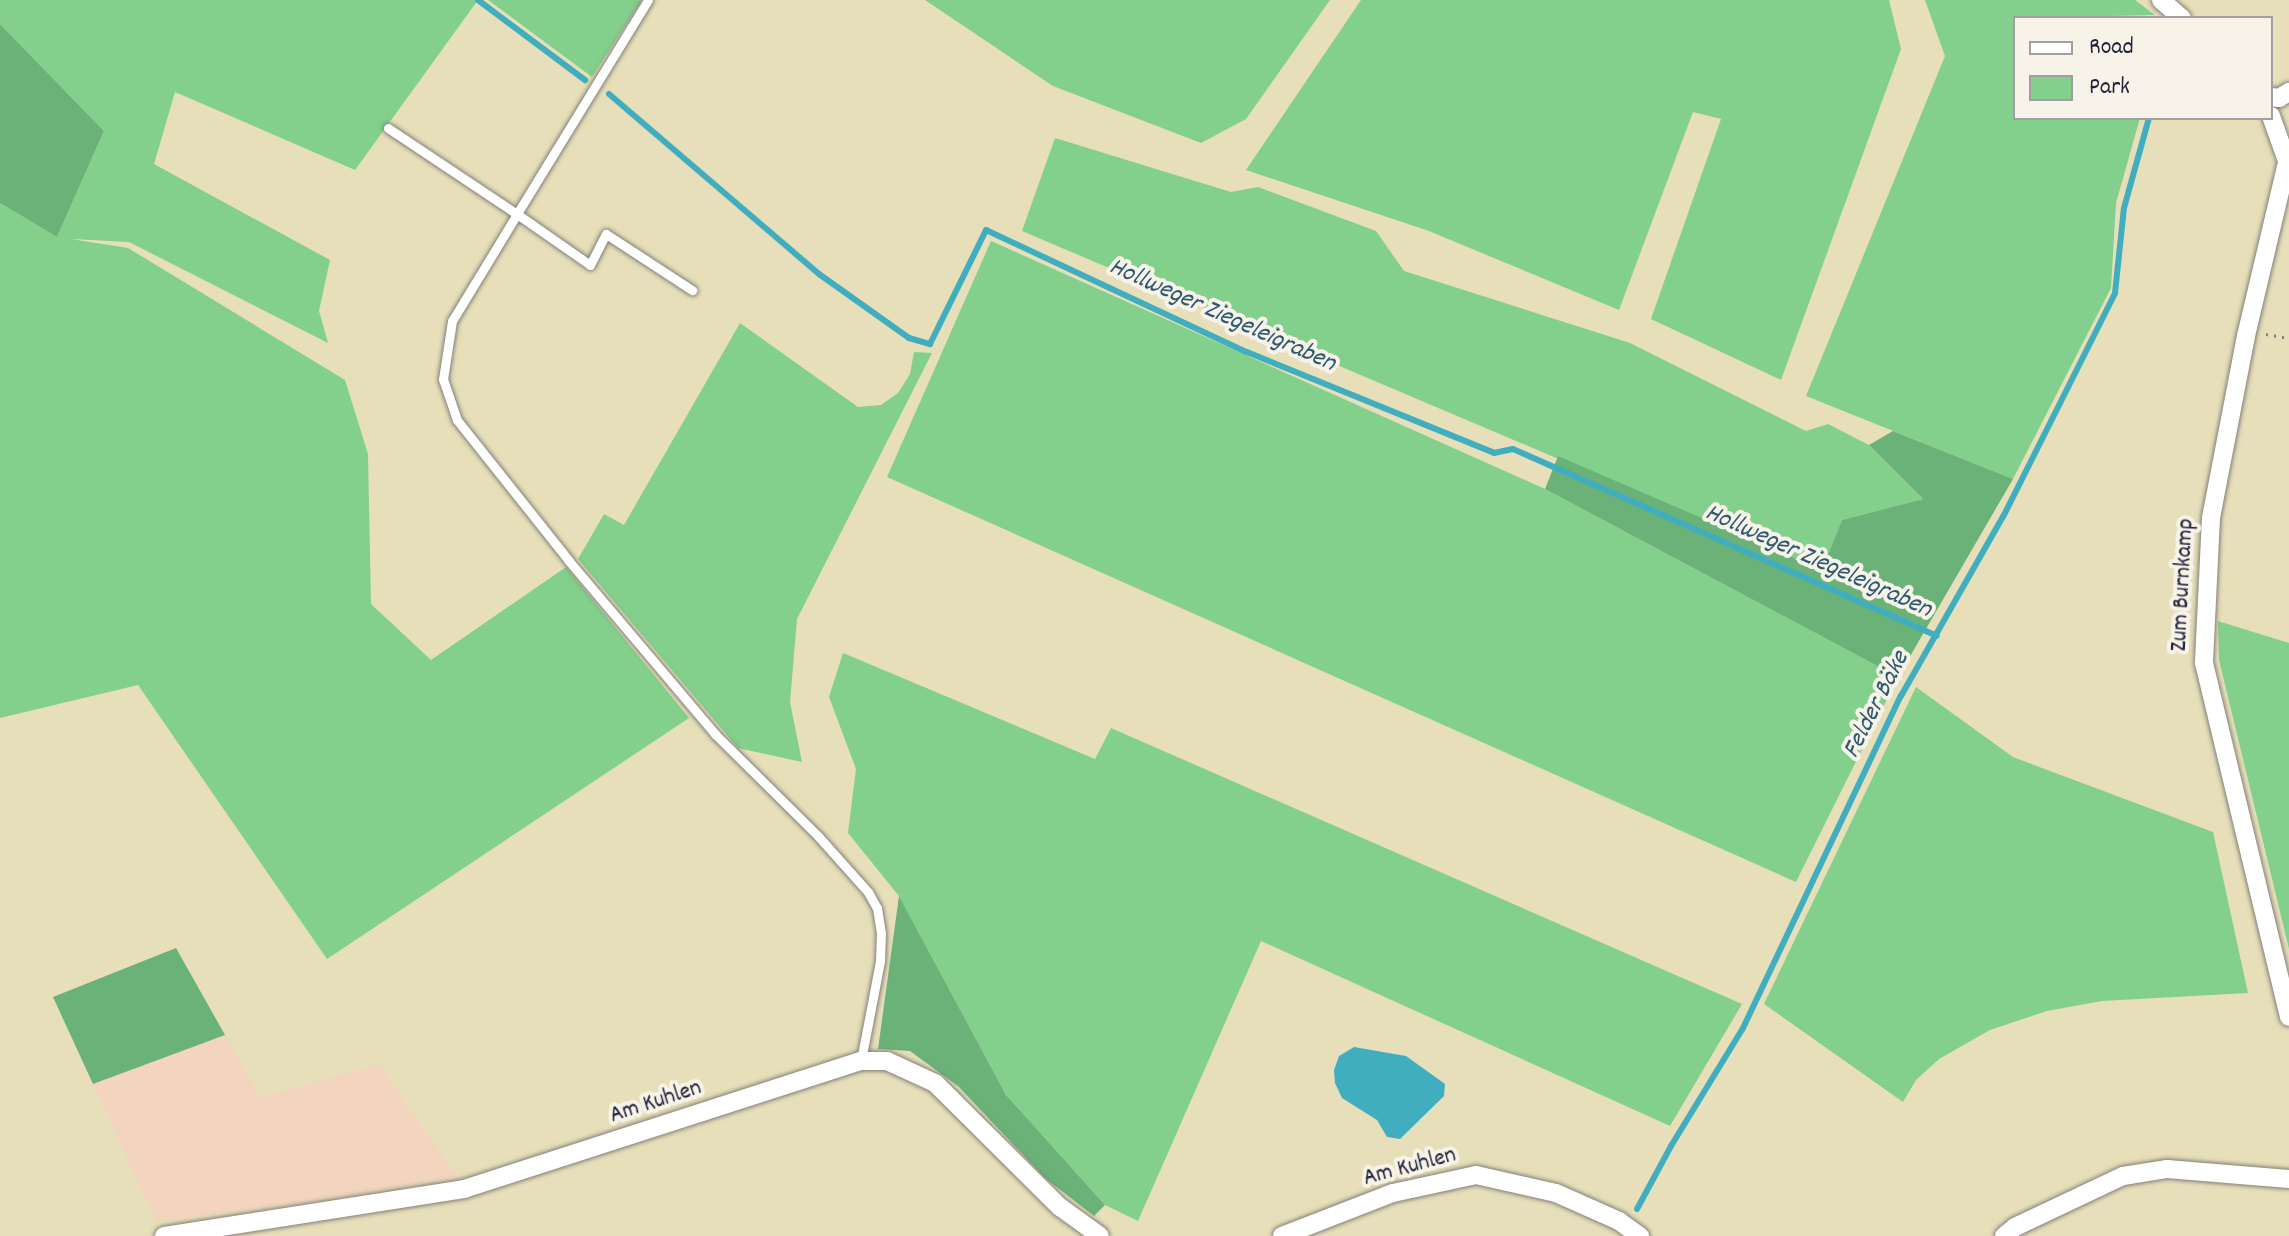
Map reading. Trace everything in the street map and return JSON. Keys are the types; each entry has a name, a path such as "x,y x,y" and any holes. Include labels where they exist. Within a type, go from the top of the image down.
{"street":[{"path":"2161,0 2180,16"},
{"path":"2273,120 2288,158"},
{"name":"Zum Burnkamp","path":"2288,158 2246,336 2211,518 2204,663 2289,1017"},
{"name":"Am Kuhlen","path":"164,1236 464,1189 861,1061 887,1061 935,1083 1060,1207 1100,1236"},
{"path":"2004,1236 2015,1227 2123,1176 2167,1169 2289,1179"},
{"name":"Am Kuhlen","path":"1282,1236 1393,1193 1476,1175 1556,1193 1619,1221 1640,1236"}],"lane":[{"path":"648,0 452,321 443,379 447,399 457,420 569,561 715,734 818,836 868,892 877,908 881,933 880,961 861,1061"},
{"path":"388,128 590,265 606,234 692,290"}],"path":[{"path":"2246,336 2272,334 2289,338"}],"shaded area":[{"path":"225,1035 261,1098 379,1064 457,1177 317,1201 156,1221 93,1084"}],"green space":[{"path":"0,0 478,0 355,170 175,92 154,164 330,260 319,311 328,343 129,242 71,239 128,248 345,380 368,454 371,604 431,660 566,567 689,718 327,959 138,685 0,718 0,203 57,237 104,131 0,24"},
{"path":"488,0 642,0 592,77"},
{"path":"925,0 1330,0 1246,119 1201,143 1053,86"},
{"path":"1361,0 1889,0 1901,49 1781,380 1651,319 1721,119 1693,112 1619,310 1429,231 1246,170"},
{"path":"1925,0 2135,0 2155,15 2013,16 2013,120 2139,120 2116,203 2111,288 2013,479 1806,396 1945,56"},
{"path":"0,24 104,131 57,237 0,203"},
{"path":"1055,138 1231,192 1258,187 1376,231 1404,271 1630,343 1806,431 1828,424 1869,445 1923,499 1842,520 1822,571 1022,231"},
{"path":"991,241 1545,489 1898,677 1796,882 887,477"},
{"path":"740,323 858,407 881,405 898,393 910,374 914,352 932,353 797,619 790,702 802,762 738,748 578,559 604,514 624,525"},
{"path":"1893,431 2013,479 1898,677 1545,489 1558,456 1822,570 1842,520 1923,499 1869,445"},
{"path":"2218,621 2289,643 2289,949 2219,660"},
{"path":"843,653 1095,759 1111,728 1742,1004 1670,1126 1261,941 1138,1221 1105,1205 1006,1095 899,896 848,833 856,769 829,697"},
{"path":"1916,687 2013,757 2213,832 2248,993 2102,1001 2047,1011 1990,1030 1939,1059 1916,1080 1903,1102 1764,1004"},
{"path":"899,896 1006,1095 1105,1205 1094,1216 1045,1178 959,1087 910,1051 878,1049"},
{"path":"176,948 225,1035 93,1084 53,997"}],"water":[{"path":"1354,1047 1406,1056 1445,1084 1444,1096 1400,1139 1387,1137 1377,1120 1342,1098 1335,1083 1334,1070 1339,1056"}],"waterway":[{"name":"Hollweger Ziegeleigraben","path":"478,0 585,80"},
{"name":"Hollweger Ziegeleigraben","path":"609,94 819,274 909,338 930,344 986,230 1247,352 1494,453 1513,449 1937,636"},
{"name":"Felder Bäke","path":"1637,1209 1671,1146 1743,1028 1901,696 2004,515 2115,293 2124,208 2148,120"}]}
